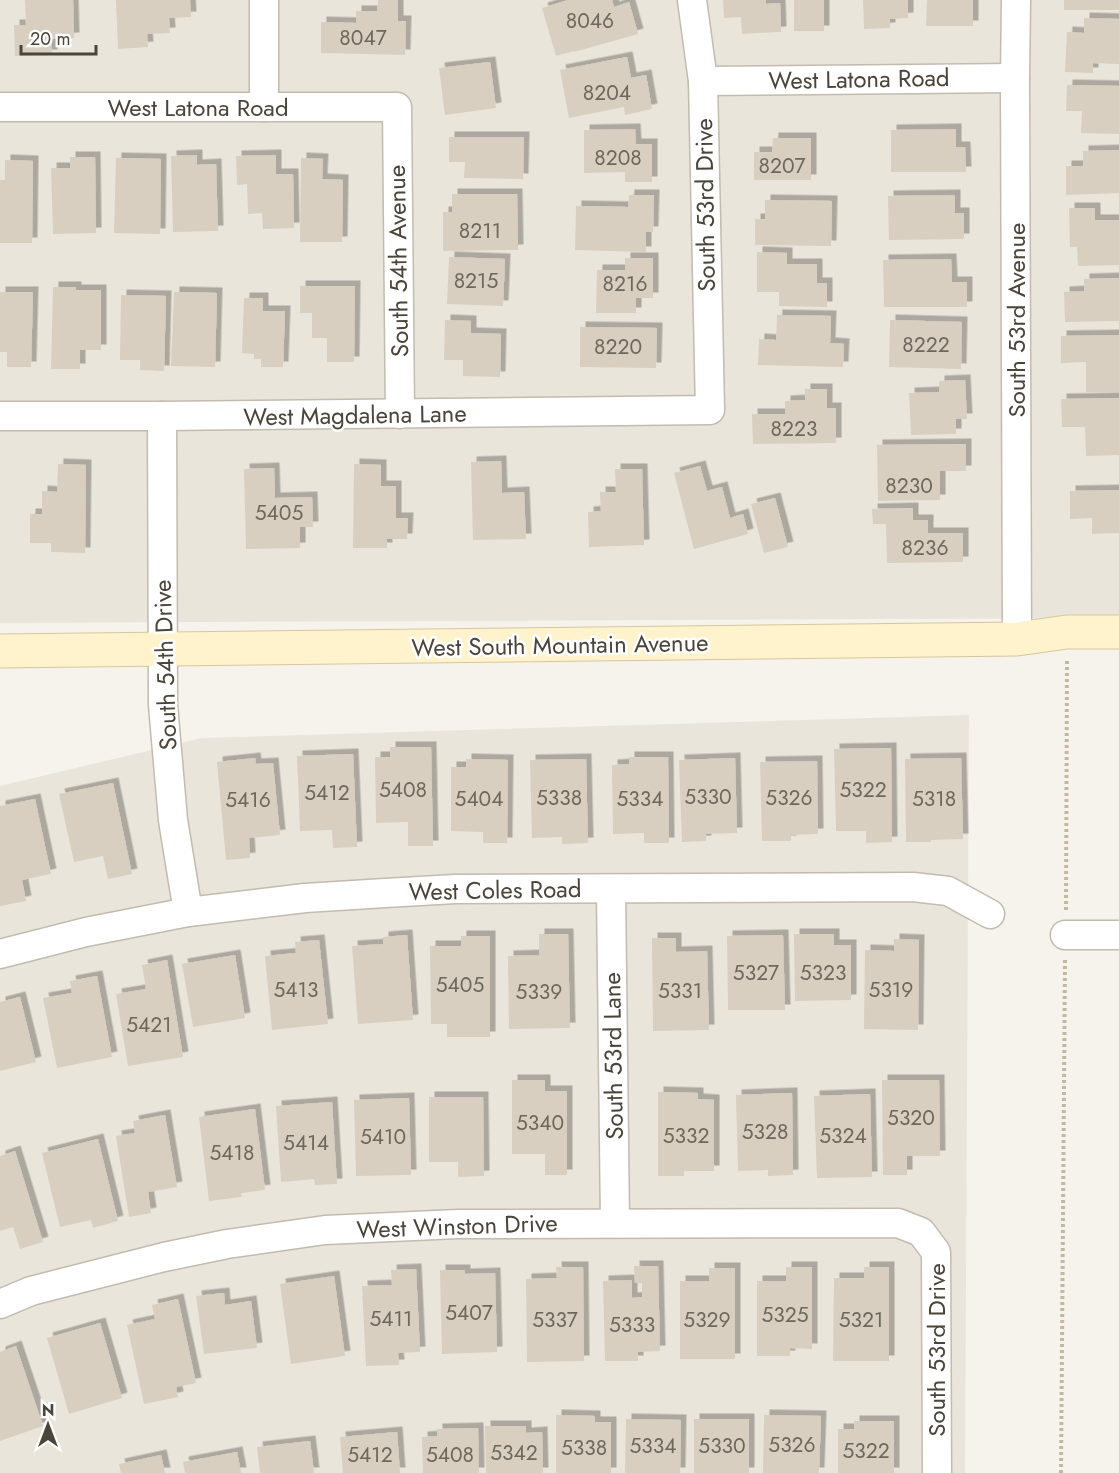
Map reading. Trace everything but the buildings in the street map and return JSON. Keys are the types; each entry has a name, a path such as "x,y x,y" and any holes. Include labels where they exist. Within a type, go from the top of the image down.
{"street":[{"path":"264,0 264,107"},
{"name":"South 53rd Drive","path":"692,0 703,81 710,410"},
{"name":"South 53rd Avenue","path":"1016,0 1017,639"},
{"name":"West Latona Road","path":"703,81 1015,78"},
{"name":"West Latona Road","path":"0,107 397,107"},
{"name":"South 54th Avenue","path":"397,107 400,414"},
{"name":"West Magdalena Lane","path":"0,416 162,417 710,410"},
{"name":"South 54th Drive","path":"162,417 163,705 172,820 188,912"},
{"name":"West South Mountain Avenue","path":"0,651 1017,639 1067,632 1119,632"},
{"name":"West Coles Road","path":"0,954 86,932 188,912 304,898 455,889 913,888 948,891 990,914"},
{"name":"South 53rd Lane","path":"611,889 615,1223"},
{"path":"1065,935 1119,935"},
{"name":"West Winston Drive","path":"0,1304 31,1291 164,1257 227,1244 325,1230 458,1224 898,1223 921,1232"},
{"name":"South 53rd Drive","path":"921,1232 936,1252 937,1473"}],"path":[{"path":"1061,1473 1067,632"}],"shaded area":[{"path":"0,0 1119,0 1119,618 0,623"},
{"path":"969,715 965,1473 0,1473 0,786 202,738"}]}
